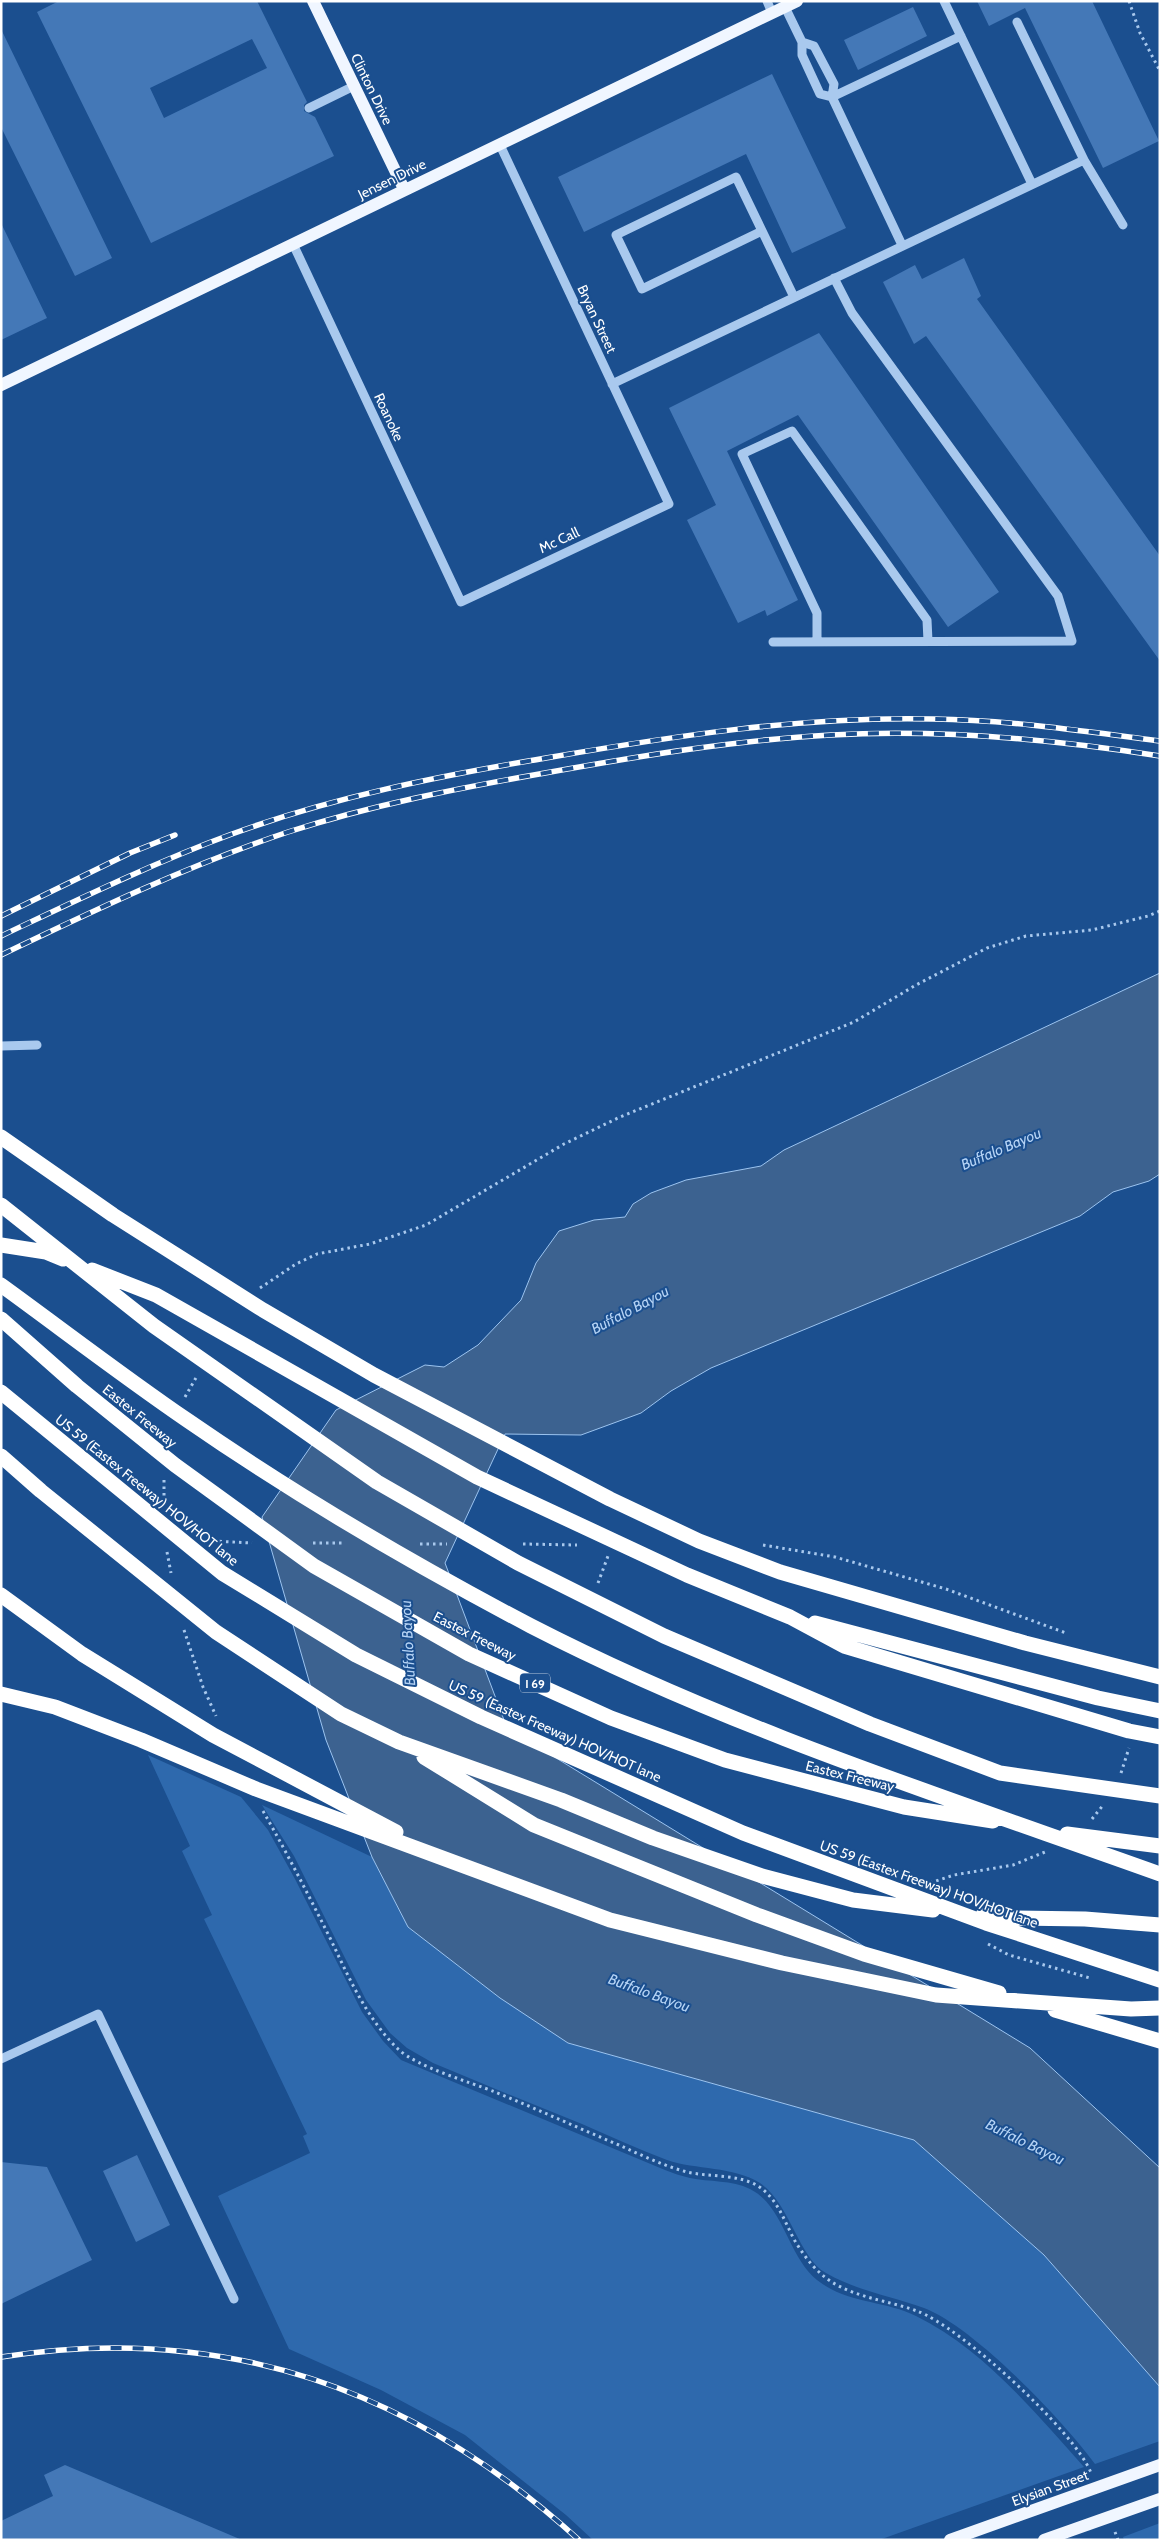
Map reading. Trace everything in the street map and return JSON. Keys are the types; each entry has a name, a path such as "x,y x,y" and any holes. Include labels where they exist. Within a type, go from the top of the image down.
{"highway":[{"path":"1,1137 113,1215 263,1310 374,1375 610,1499 699,1541 780,1572 1025,1643 1160,1677"},
{"path":"1,1205 154,1326 377,1482 518,1563 664,1636 870,1724 1000,1772 1160,1796"},
{"path":"1,1245 46,1252 156,1295 477,1477 687,1575 790,1616 1098,1698 1160,1711"},
{"path":"1,1285 188,1420 386,1547 534,1627 675,1694 798,1743 1160,1874"},
{"name":"Eastex Freeway","path":"1,1319 77,1386 175,1465 314,1566 469,1654 611,1718 725,1760 904,1807 1087,1837 1160,1846"},
{"name":"US 59 (Eastex Freeway) HOV/HOT lane","path":"1,1392 222,1573 356,1655 481,1717 744,1833 986,1923 1160,1980"},
{"path":"1,1456 41,1491 216,1632 341,1714 399,1742 561,1800 654,1838 753,1873 853,1900 1007,1918 1085,1919 1160,1925"},
{"path":"1,1595 82,1654 213,1734 342,1805 461,1865"},
{"path":"790,1616 844,1646 1129,1731 1160,1737"},
{"path":"1,1694 55,1707 141,1740 256,1789 610,1920 782,1963 936,1995 1131,2009 1160,2008"},
{"path":"399,1742 534,1826 748,1911 864,1954 1160,2041"}],"main road":[{"name":"Clinton Drive","path":"313,1 404,190"},
{"name":"Jensen Drive","path":"1,385 500,145 769,7 785,7 797,1"},
{"name":"Elysian Street","path":"950,2540 1160,2465"},
{"path":"1044,2540 1160,2499"}],"street":[{"path":"944,1 1032,184"},
{"path":"785,7 802,42 802,55 820,94 832,98 961,36"},
{"path":"1018,22 1084,160 1124,225"},
{"path":"802,42 814,46 834,84 832,98 902,245"},
{"path":"309,108 354,86"},
{"name":"Bryan Street","path":"500,145 669,504"},
{"path":"612,384 1084,160"},
{"path":"762,231 642,289 616,235 736,177 794,297"},
{"name":"Roanoke","path":"292,244 461,602"},
{"path":"772,642 1072,641 1058,596 852,313 834,278"},
{"path":"817,641 818,613 742,454 792,431 927,620 928,641"},
{"name":"Mc Call","path":"461,602 669,504"},
{"path":"1,1046 37,1045"},
{"path":"1,2059 98,2014 234,2299"}],"path":[{"path":"1129,1 1140,33 1160,71"},
{"path":"597,1587 609,1548"}],"shaded area":[{"path":"148,1755 241,1797 268,1830 295,1879 362,2012 383,2041 401,2060 668,2171 690,2178 728,2183 750,2189 771,2207 799,2258 817,2280 841,2294 891,2307 916,2316 964,2346 1007,2383 1084,2467 879,2540 593,2540 566,2515 465,2435 381,2390 289,2349 218,2196 310,2153 303,2136 307,2134 204,1919 212,1915 182,1851 190,1846"},
{"path":"262,1805 372,1857 408,1927 568,2043 914,2140 1044,2255 1160,2387 1160,2441 1095,2464 1081,2445 1040,2400 992,2354 967,2334 944,2318 924,2308 850,2284 826,2273 816,2265 808,2255 779,2203 760,2183 726,2171 667,2160 433,2063 407,2048 390,2033 366,2000 294,1856"},
{"path":"1160,2523 1160,2540 1124,2540 1123,2537"}],"water":[{"name":"Buffalo Bayou","path":"1160,973 1160,1174 1149,1181 1113,1192 1080,1216 711,1368 671,1391 641,1413 581,1435 505,1434 445,1563 507,1728 1030,2048 1160,2168 1160,2387 1044,2255 914,2140 568,2043 500,1998 408,1927 372,1857 326,1740 262,1517 336,1410 425,1365 444,1367 478,1345 521,1300 536,1263 559,1231 594,1220 625,1217 633,1204 651,1193 686,1180 761,1166 784,1150"}],"building":[{"path":"59,1 257,1 307,102 304,105 304,111 315,117 334,156 151,243 37,12","holes":["252,39 267,68 164,118 150,88"]},
{"path":"977,1 1092,1 1159,141 1103,168 1025,8 989,26"},
{"path":"913,7 927,36 858,70 844,40"},
{"path":"1,29 112,258 75,276 1,127"},
{"path":"772,74 846,228 792,253 746,154 584,232 558,177"},
{"path":"1,223 47,318 1,340"},
{"path":"964,258 981,296 977,299 1160,556 1160,661 926,336 914,344 883,282 915,265 922,279"},
{"path":"819,333 999,592 948,627 798,415 727,451 798,600 767,616 765,610 738,623 687,520 716,505 669,408"},
{"path":"137,2155 170,2225 136,2242 103,2171"},
{"path":"1,2162 47,2167 92,2260 1,2304"},
{"path":"65,2465 242,2540 1,2540 1,2521 53,2496 44,2475"}],"railway":[{"path":"1,936 144,870 203,845 270,821 348,798 426,780 594,750 738,729 787,724 884,719 990,721 1160,741"},
{"path":"1,955 178,874 288,832 416,798 581,767 688,749 795,737 872,733 913,733 1037,740 1160,756"},
{"path":"1,916 130,853 175,835"},
{"path":"1,2357 83,2349 162,2350 239,2360 312,2379 382,2407 450,2443 516,2487 579,2540"}]}
